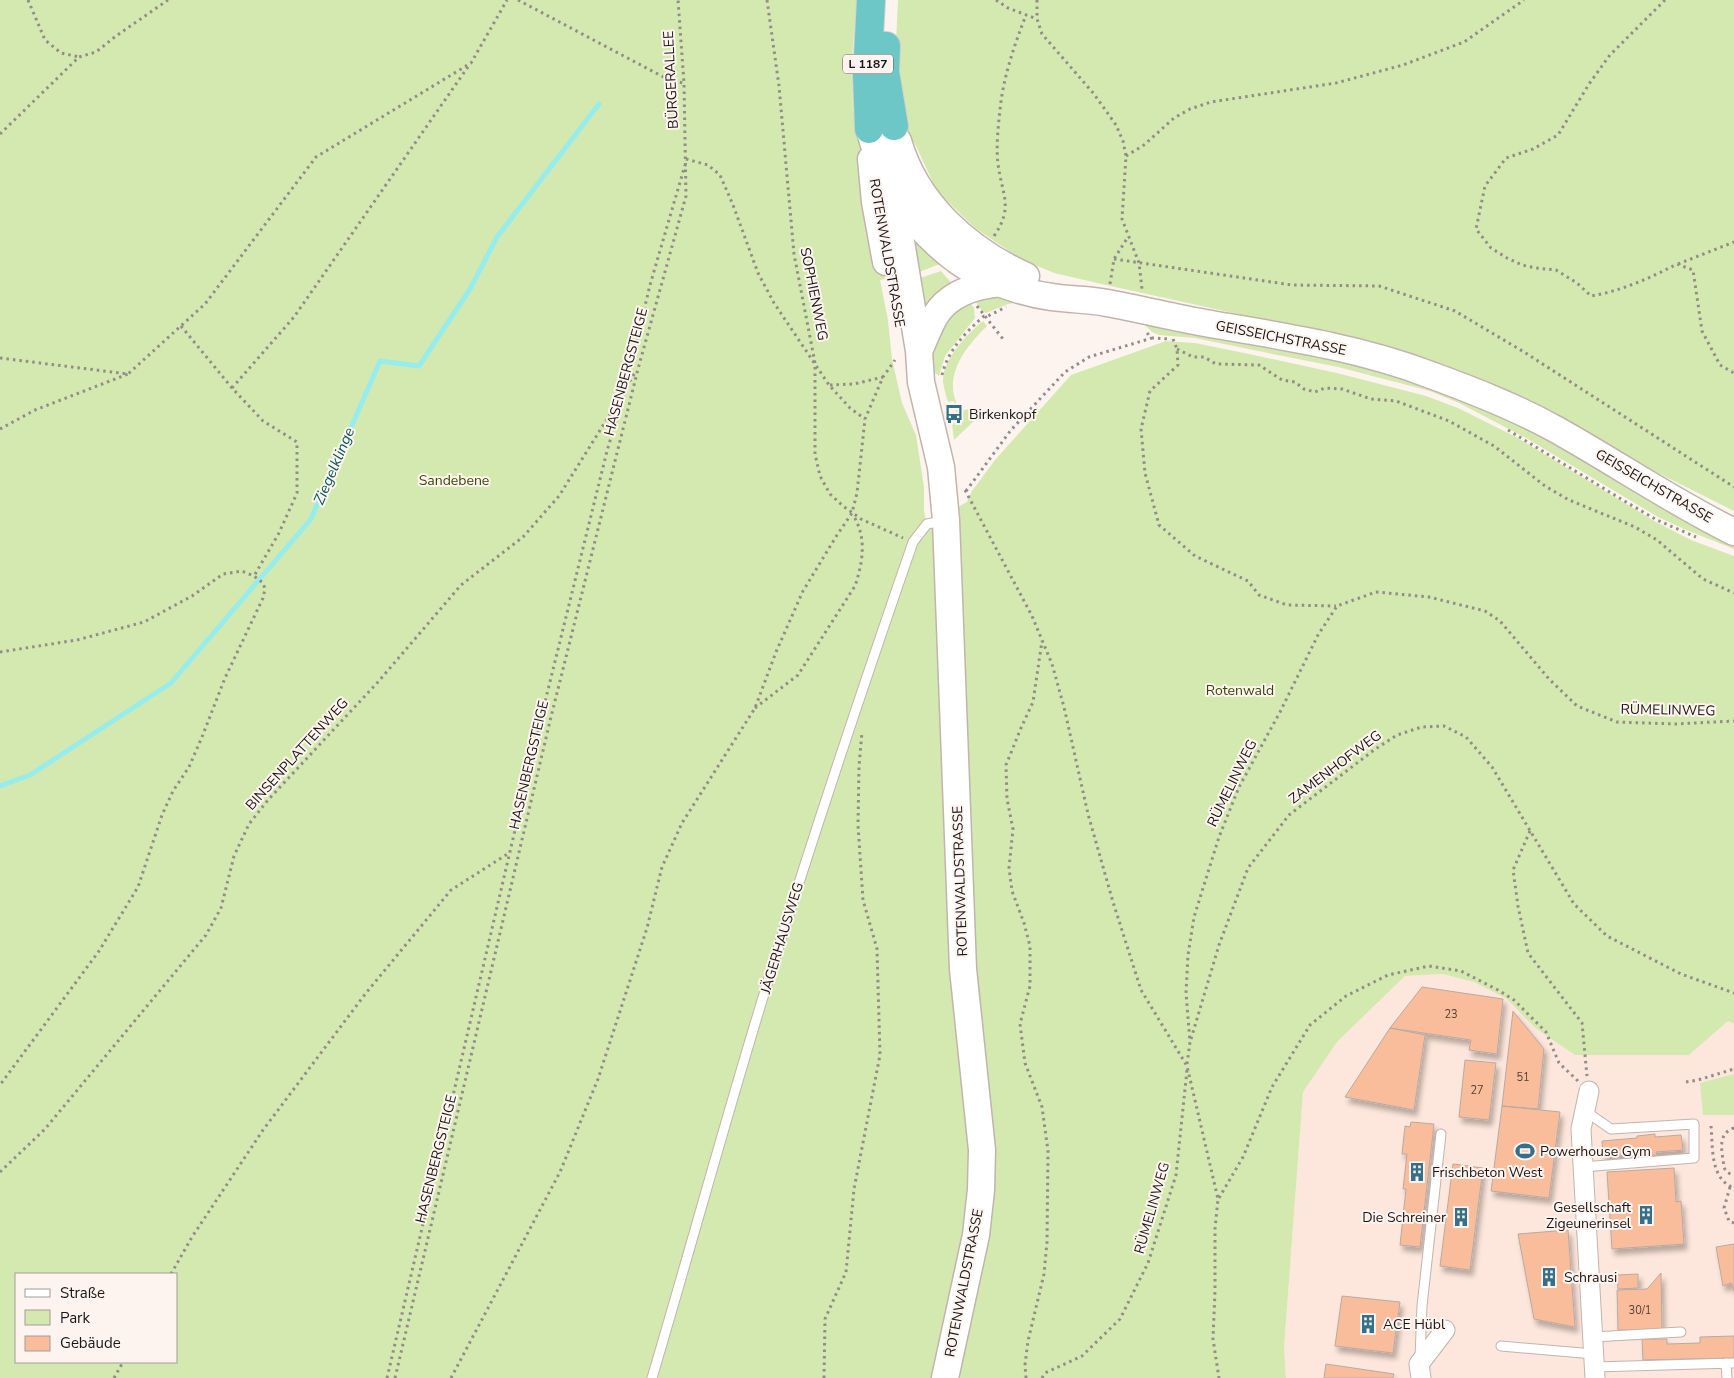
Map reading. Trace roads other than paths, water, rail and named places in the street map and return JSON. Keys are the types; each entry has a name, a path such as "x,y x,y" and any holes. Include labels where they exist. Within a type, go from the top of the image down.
{"highway":[{"name":"ROTENWALDSTRASSE","path":"871,0 868,76 881,127"},
{"name":"ROTENWALDSTRASSE","path":"881,127 886,72 889,0"}],"main road":[{"name":"ROTENWALDSTRASSE","path":"881,127 893,192 907,356 931,379"},
{"name":"ROTENWALDSTRASSE","path":"881,127 900,149 919,186 939,213 962,237 984,254 1012,270 1092,300"},
{"name":"ROTENWALDSTRASSE","path":"881,127 875,202 890,283 906,353 931,379 941,467 946,520 963,969 982,1150 981,1190 976,1235 945,1378"},
{"name":"GEISSEICHSTRASSE","path":"893,192 915,221 943,250 1005,295 1092,300 1316,343 1426,373 1504,404 1554,429 1665,495 1734,532"},
{"path":"907,356 935,316 955,297 970,289 988,284 1005,295"}],"street":[{"path":"1589,1092 1581,1129 1594,1359"},
{"path":"1420,1371 1445,1330"}],"lane":[{"name":"JÄGERHAUSWEG","path":"652,1378 763,996 831,782 913,542 927,524 946,520"},
{"path":"1584,1166 1694,1158 1694,1124 1611,1129 1585,1111"},
{"path":"1420,1371 1422,1306 1442,1134"},
{"path":"1594,1359 1681,1332"},
{"path":"1501,1346 1594,1359 1730,1363 1727,1378"}],"waterway":[{"name":"Ziegelklinge","path":"0,786 30,775 171,683 311,519 380,361 419,366 470,289 497,237 599,104"}],"place":[{"name":"Birkenkopf","path":"954,414"},
{"name":"Powerhouse Gym","path":"1525,1151"},
{"name":"Frischbeton West","path":"1417,1172"},
{"name":"Gesellschaft Zigeunerinsel","path":"1646,1215"},
{"name":"Die Schreiner","path":"1461,1217"},
{"name":"Schrausi","path":"1549,1277"},
{"name":"ACE Hübl","path":"1368,1324"}],"park label":[{"name":"Sandebene","path":"454,480"},
{"name":"Rotenwald","path":"1240,690"}]}
